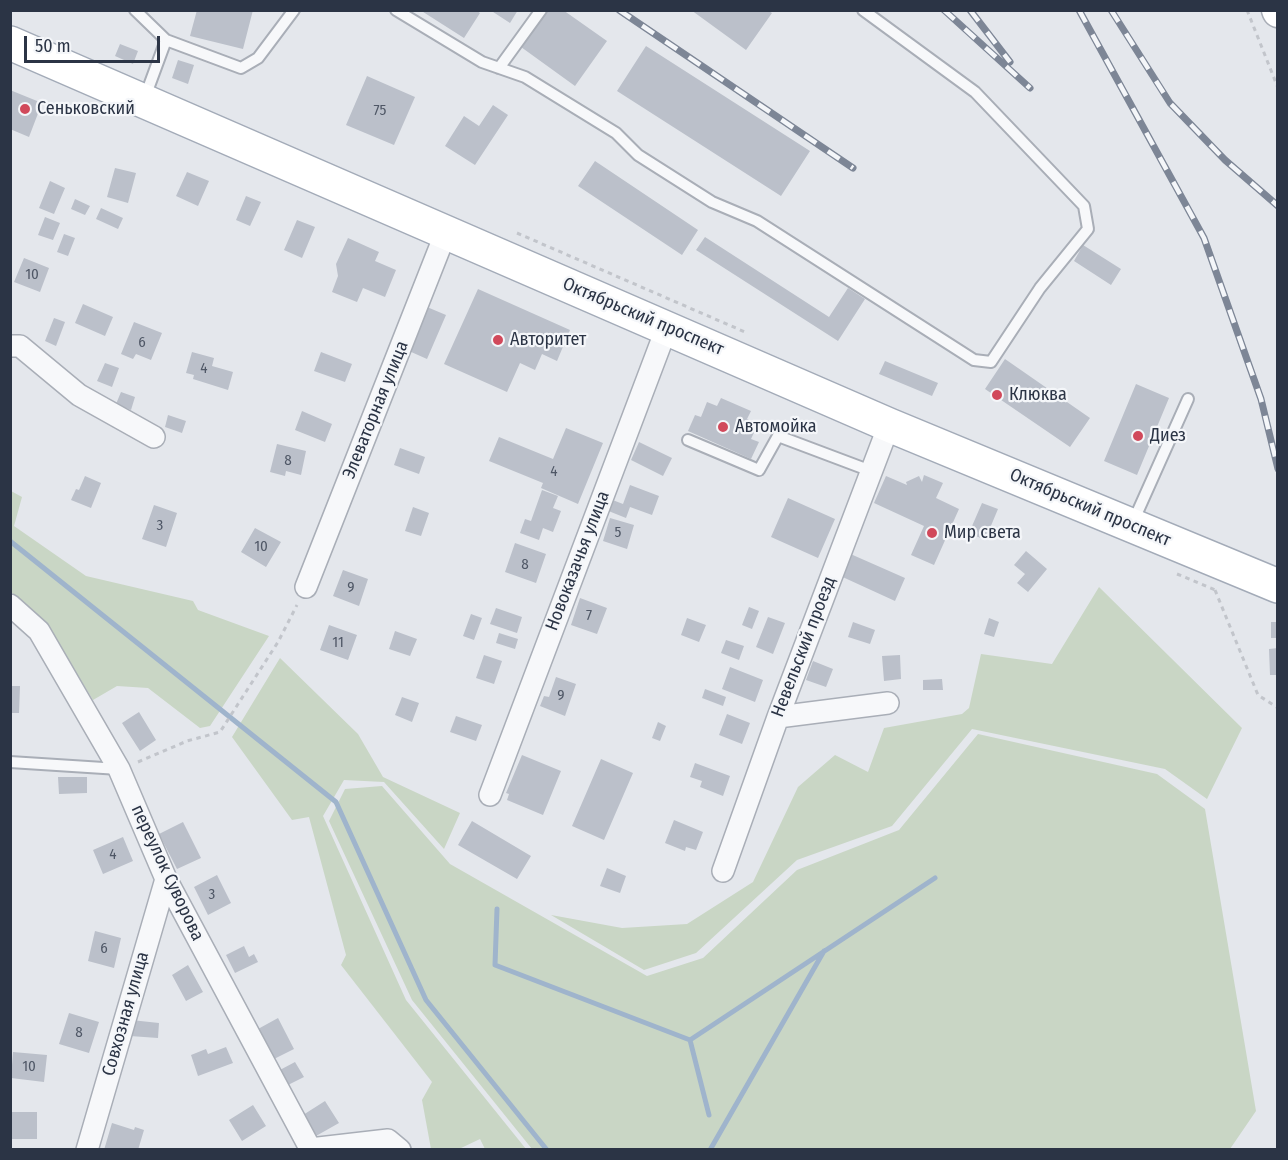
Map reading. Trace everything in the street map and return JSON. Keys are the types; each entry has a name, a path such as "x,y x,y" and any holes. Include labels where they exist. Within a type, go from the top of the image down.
{"main road":[{"name":"Октябрьский проспект","path":"10,43 889,425 1278,586"}],"street":[{"name":"Элеваторная улица","path":"306,587 447,232"},
{"name":"Новоказачья улица","path":"490,795 667,327"},
{"path":"10,346 20,346 80,395 154,437"},
{"name":"Невельский проезд","path":"723,872 778,717 889,425"},
{"name":"переулок Суворова","path":"10,605 39,631 119,769 166,879 310,1149"},
{"path":"778,717 888,703"},
{"name":"Совхозная улица","path":"87,1149 166,879"},
{"path":"310,1149 388,1140 400,1149"}],"lane":[{"path":"135,10 166,40 241,68 258,58 294,10"},
{"path":"396,10 482,62 535,83 616,133 638,155 712,202 757,221 974,360 992,363 1040,288 1088,229 1084,206 975,92 864,10"},
{"path":"499,68 541,10"},
{"path":"144,100 166,40"},
{"path":"1131,526 1188,399"},
{"path":"688,440 759,470 778,436 872,471"},
{"path":"10,762 119,769"}],"path":[{"path":"1246,10 1278,88"},
{"path":"119,769 187,741 220,732 278,642 306,587"},
{"path":"1215,590 1258,695 1278,708"}],"green space":[{"path":"11,491 22,497 14,526 86,576 193,601 198,610 269,636 210,726 200,728 148,688 117,686 93,700 46,624 11,592"},
{"path":"1099,587 1242,728 1207,799 1165,769 972,729 892,826 797,860 696,953 644,970 551,915 622,928 687,924 753,882 798,787 835,755 868,772 884,728 962,714 969,708 981,654 1052,664"},
{"path":"280,658 358,734 383,777 460,813 444,849 384,782 344,780 323,816 406,1000 526,1149 485,1149 480,1139 459,1149 431,1149 422,1100 432,1082 341,965 346,955 309,817 292,820 232,737"},
{"path":"978,734 1157,774 1205,809 1256,1111 1230,1149 532,1149 412,1000 329,821 345,789 382,786 450,864 647,976 703,958 797,870 899,830"}],"building":[{"path":"197,10 253,10 243,49 190,36"},
{"path":"420,10 476,10 480,13 464,38"},
{"path":"490,10 518,10 510,23"},
{"path":"547,10 563,10 607,41 575,86 521,47"},
{"path":"691,10 767,10 772,13 746,50"},
{"path":"120,44 138,51 133,64 115,56"},
{"path":"646,46 810,151 781,196 617,91"},
{"path":"178,60 194,65 188,84 172,78"},
{"path":"367,76 415,97 394,145 346,125"},
{"name":"Сеньковский","path":"10,90 42,103 29,137 10,129"},
{"path":"493,105 508,115 475,165 445,146 464,116 479,126"},
{"path":"595,161 698,230 682,255 578,186"},
{"path":"115,168 136,173 128,203 107,197"},
{"path":"187,172 209,181 198,206 176,196"},
{"path":"50,181 65,188 54,214 39,208"},
{"path":"246,196 261,202 250,226 236,220"},
{"path":"75,199 90,206 85,215 71,209"},
{"path":"101,208 123,218 118,229 96,219"},
{"path":"45,217 60,223 53,240 38,235"},
{"path":"297,220 315,227 302,258 284,250"},
{"path":"64,234 75,238 68,256 57,252"},
{"path":"705,237 829,317 848,288 865,299 838,341 696,250"},
{"path":"348,238 379,252 375,261 396,270 385,297 363,288 357,302 332,292 338,276 336,264"},
{"path":"1083,245 1121,269 1111,285 1074,261"},
{"path":"24,258 49,268 40,292 14,282"},
{"path":"478,289 570,330 557,361 542,354 535,370 520,363 507,392 444,364"},
{"path":"83,304 113,317 105,336 75,323"},
{"path":"427,307 446,315 427,359 409,351"},
{"path":"54,318 65,322 56,346 45,341"},
{"path":"134,322 162,333 151,360 136,354 133,359 121,354"},
{"path":"192,352 214,358 212,366 233,372 228,390 193,379 194,375 186,373"},
{"path":"321,352 352,364 345,382 314,371"},
{"path":"1005,359 1090,418 1070,447 985,389"},
{"path":"885,361 938,383 932,396 879,374"},
{"path":"105,363 119,368 112,387 97,381"},
{"path":"1136,384 1169,398 1137,475 1104,461"},
{"path":"121,392 135,397 131,410 116,404"},
{"name":"Автомойка","path":"721,398 751,411 747,419 758,424 751,439 759,442 751,459 688,431 695,415 701,417 707,402 717,406"},
{"path":"302,411 332,424 325,442 295,430"},
{"path":"168,415 186,421 182,433 165,427"},
{"path":"566,428 603,443 578,504 541,488 543,483 489,461 499,437 553,459"},
{"path":"639,442 672,458 663,476 631,460"},
{"path":"277,444 306,451 301,475 286,471 285,476 270,472"},
{"path":"400,448 425,457 419,474 394,465"},
{"path":"924,475 943,483 936,498 959,509 934,565 911,555 924,526 874,503 886,476 907,485 906,482 919,476 922,482"},
{"path":"85,476 101,483 91,508 71,500 76,489 79,490"},
{"path":"630,485 659,496 652,515 630,507 626,518 606,510 610,499 623,504"},
{"path":"542,490 558,496 553,508 561,511 553,532 543,528 539,540 520,533 525,519 531,521"},
{"path":"788,498 835,519 818,558 771,537"},
{"path":"982,503 998,509 985,540 969,533"},
{"path":"154,505 177,513 166,547 142,539"},
{"path":"413,507 429,513 421,536 405,531"},
{"path":"610,518 634,525 627,549 603,541"},
{"path":"255,528 281,542 266,567 241,552"},
{"path":"515,543 546,554 536,583 505,572"},
{"path":"1026,551 1047,569 1028,592 1017,583 1025,574 1014,565"},
{"path":"846,552 905,578 895,601 836,574"},
{"path":"343,570 368,579 359,606 333,596"},
{"path":"580,598 607,608 597,634 571,625"},
{"path":"749,607 759,611 752,629 742,625"},
{"path":"496,608 522,617 517,633 490,624"},
{"path":"471,614 482,618 474,640 463,636"},
{"path":"768,617 785,623 773,654 756,647"},
{"path":"687,618 706,625 699,642 681,635"},
{"path":"989,618 999,622 994,637 984,634"},
{"path":"853,622 875,630 870,644 848,637"},
{"path":"1271,622 1278,622 1278,638 1271,638"},
{"path":"329,625 357,635 348,660 320,650"},
{"path":"395,631 417,639 410,656 389,649"},
{"path":"499,633 518,639 515,649 496,643"},
{"path":"726,640 744,646 739,660 721,653"},
{"path":"1278,648 1278,675 1270,675 1269,649"},
{"path":"484,655 502,661 494,684 476,678"},
{"path":"900,655 901,679 884,681 882,656"},
{"path":"813,661 833,669 826,687 806,680"},
{"path":"730,667 763,680 755,702 722,689"},
{"path":"556,677 576,684 565,716 540,706 544,696 549,697"},
{"path":"942,679 943,690 923,690 923,680"},
{"path":"10,686 20,686 19,713 10,713"},
{"path":"705,689 726,697 723,706 702,698"},
{"path":"402,697 419,703 412,722 395,715"},
{"path":"139,712 156,740 140,751 122,723"},
{"path":"727,714 750,723 742,744 719,735"},
{"path":"456,716 482,725 476,741 450,732"},
{"path":"658,722 666,726 660,741 652,738"},
{"path":"522,755 561,771 543,815 507,800 509,794 506,793"},
{"path":"601,759 633,773 604,840 572,826"},
{"path":"695,763 730,776 723,796 700,787 702,781 690,777"},
{"path":"58,777 87,777 87,793 59,794"},
{"path":"674,820 703,832 696,850 686,847 685,851 665,843"},
{"path":"472,821 531,856 517,879 458,845"},
{"path":"183,822 201,858 177,869 159,834"},
{"path":"123,837 133,861 103,874 93,850"},
{"path":"607,868 626,876 620,893 600,886"},
{"path":"217,875 231,903 208,915 194,887"},
{"path":"95,931 121,938 114,968 88,961"},
{"path":"244,946 249,957 254,954 258,962 235,973 226,955"},
{"path":"188,965 203,992 186,1001 172,975"},
{"path":"69,1013 99,1022 89,1053 59,1044"},
{"path":"278,1018 294,1049 274,1059 258,1029"},
{"path":"131,1020 159,1023 158,1038 130,1036"},
{"path":"226,1047 233,1063 198,1076 191,1055 206,1049 208,1054"},
{"path":"13,1052 47,1055 44,1082 11,1078"},
{"path":"295,1062 304,1077 286,1086 278,1071"},
{"path":"325,1101 339,1123 316,1136 303,1115"},
{"path":"253,1105 266,1126 242,1141 229,1120"},
{"path":"12,1112 37,1112 37,1139 10,1139"},
{"path":"112,1123 134,1130 135,1127 144,1130 138,1150 104,1150"}],"waterway":[{"path":"10,541 336,802 426,1000 547,1150"},
{"path":"497,909 495,965 690,1040 935,878"},
{"path":"710,1150 824,951"},
{"path":"690,1040 709,1115"}],"railway":[{"path":"619,10 853,168"},
{"path":"944,10 1030,88"},
{"path":"970,10 1010,62"},
{"path":"1079,10 1204,238 1261,399 1278,469"},
{"path":"1111,10 1170,103 1225,160 1278,206"}],"place":[{"name":"Сеньковский","path":"25,109"},
{"name":"Авторитет","path":"498,340"},
{"name":"Клюква","path":"997,395"},
{"name":"Автомойка","path":"723,427"},
{"name":"Диез","path":"1138,436"},
{"name":"Мир света","path":"932,533"}]}
